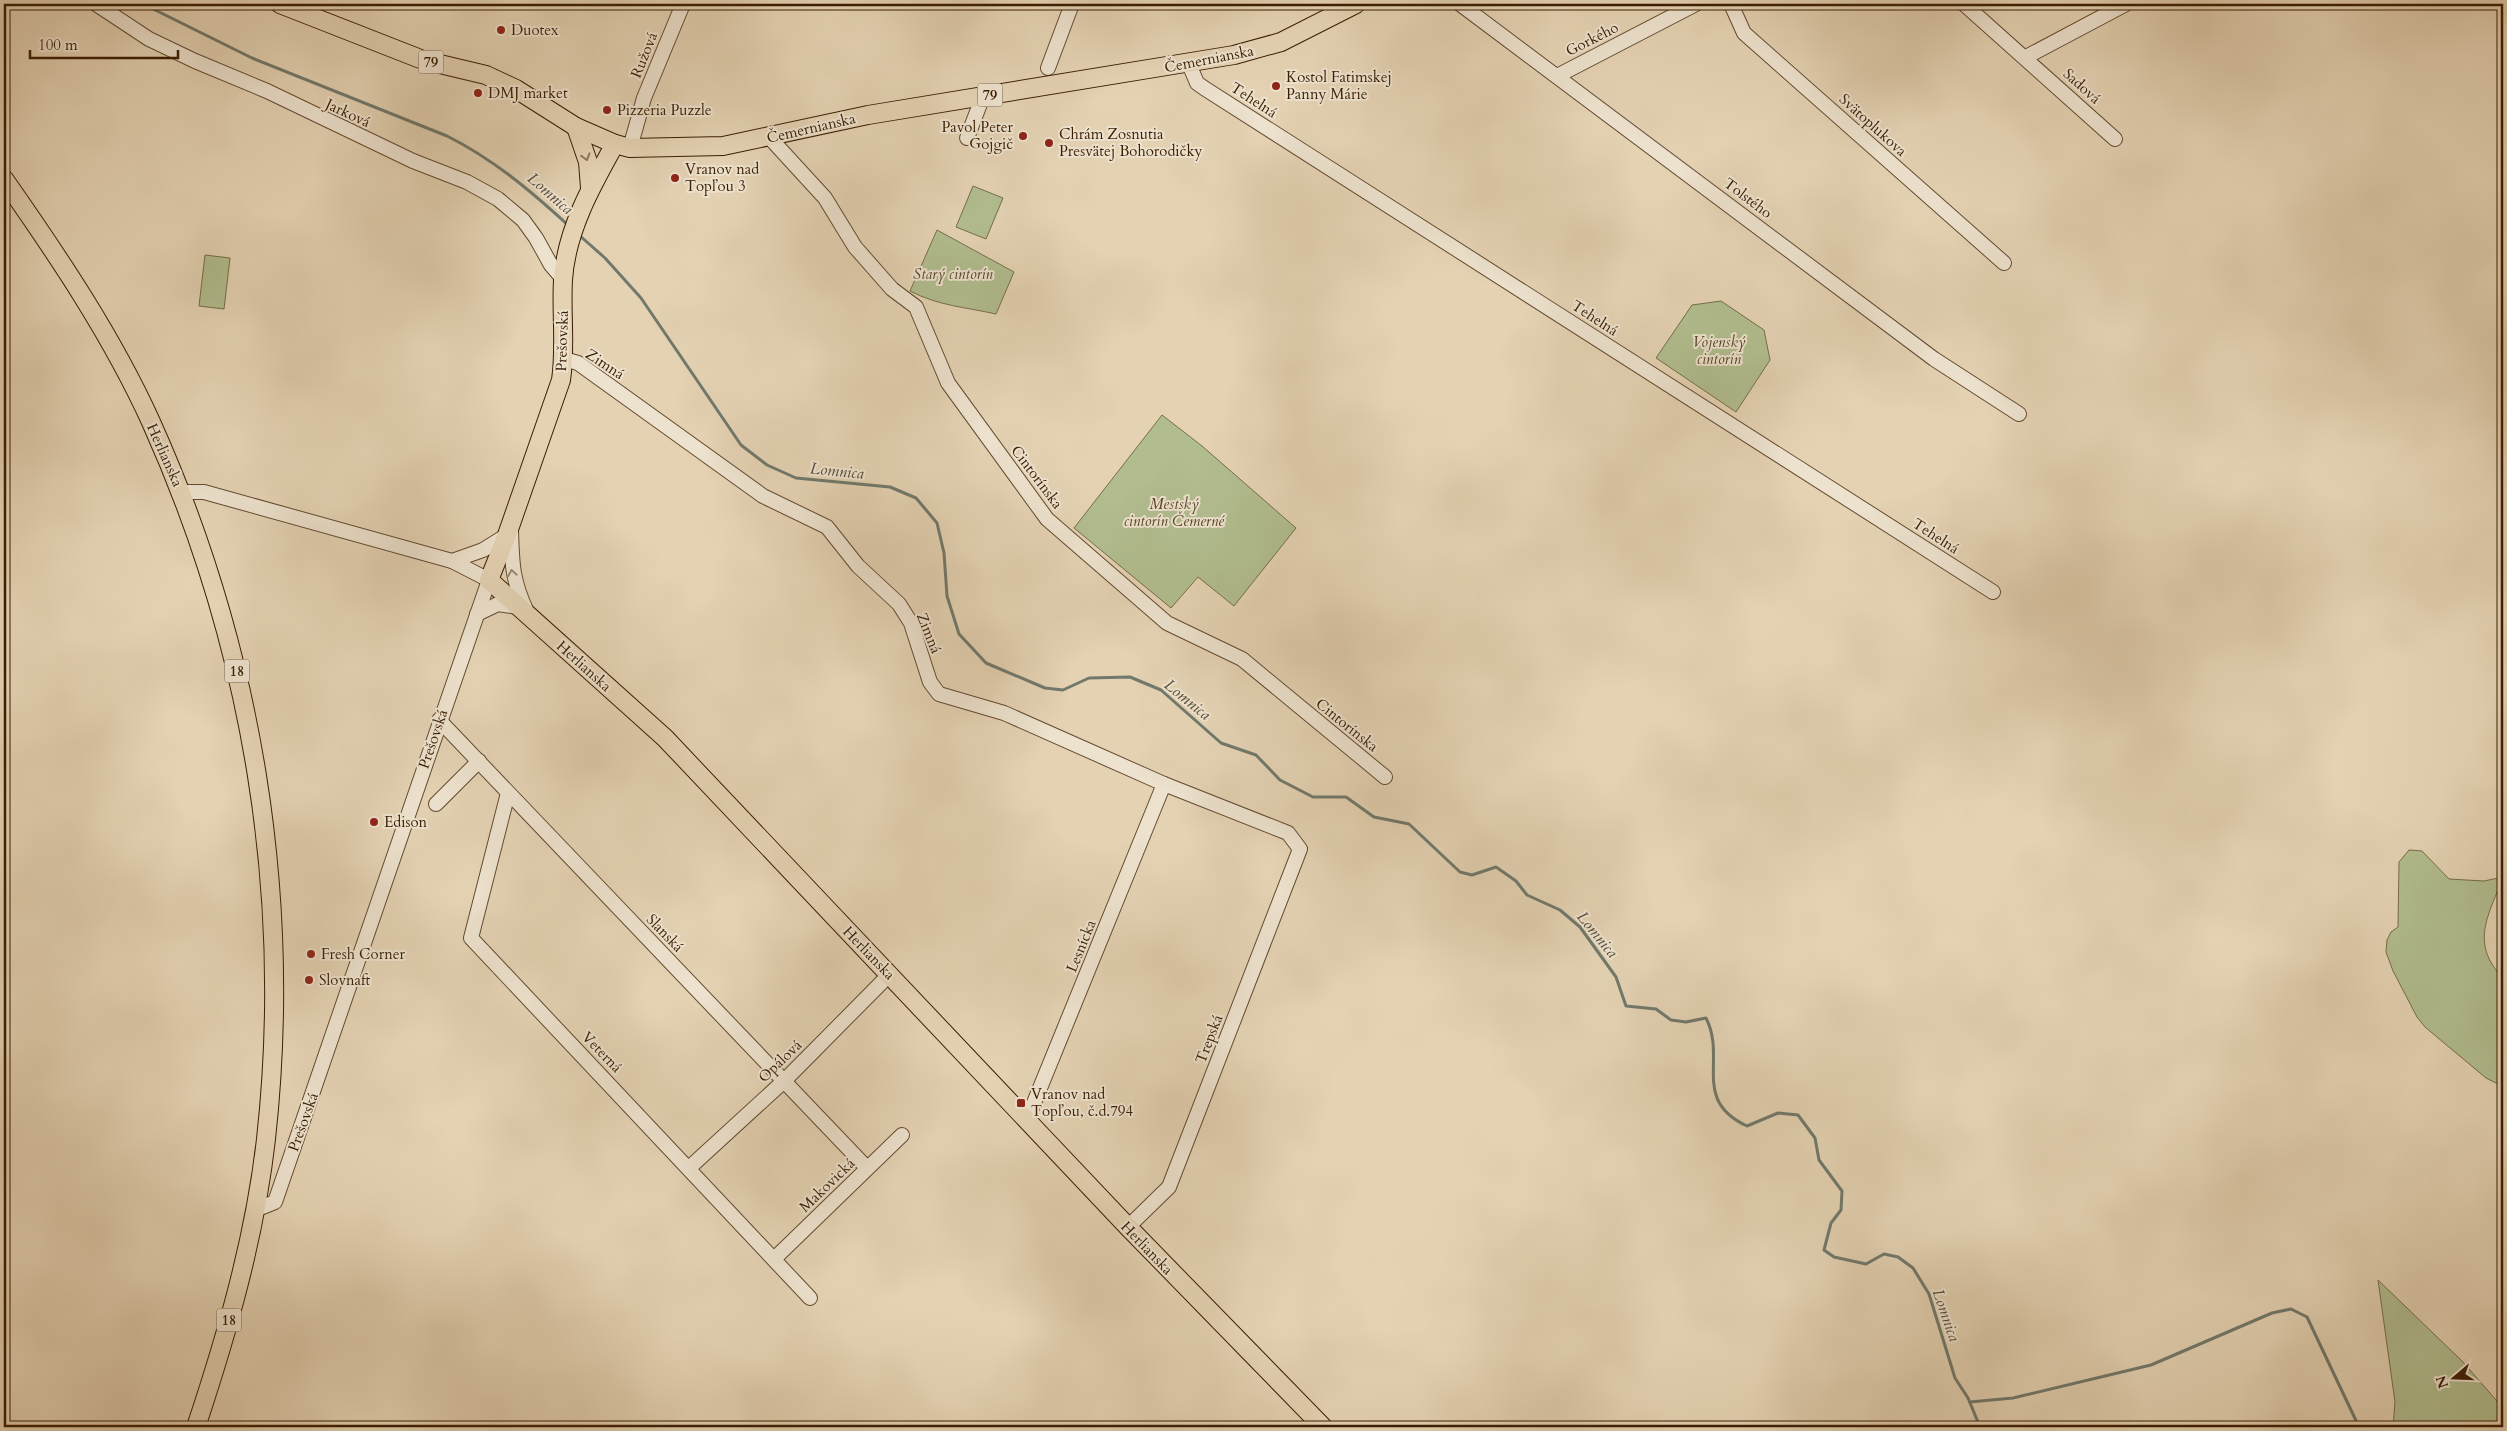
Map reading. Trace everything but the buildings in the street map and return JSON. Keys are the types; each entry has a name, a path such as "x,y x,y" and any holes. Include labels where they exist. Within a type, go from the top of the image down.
{"main road":[{"name":"Čemernianska","path":"280,4 423,60 486,75 516,89 576,127 622,146 723,146 770,138 868,115 1189,64 1260,49 1281,42 1356,4"},
{"path":"576,127 588,162 590,188"},
{"name":"Prešovská","path":"489,580 556,398 564,359 563,279 579,215 590,188 622,146"},
{"name":"Herlianska","path":"4,180 55,252 123,366 150,421 180,492"},
{"name":"18","path":"180,492 211,580 233,657 252,740 268,856 274,1024 266,1140 255,1210 226,1332 196,1427"},
{"name":"Herlianska","path":"489,580 523,613 665,738 1128,1228 1323,1427"}],"street":[{"name":"Jarková","path":"96,4 149,39 188,58 267,92 404,157 467,182 498,199 523,220 536,238 551,265 563,279"},
{"name":"Ružová","path":"622,146 683,4"},
{"path":"1048,68 1072,4"},
{"name":"Tolstého","path":"1460,4 1934,359 2019,414"},
{"name":"Gorkého","path":"1557,76 1696,4"},
{"name":"Svätoplukova","path":"1731,4 1744,33 2004,263"},
{"name":"Sadová","path":"1964,4 2026,57 2116,139"},
{"path":"2026,57 2126,4"},
{"name":"Tehelná","path":"1189,64 1198,83 1204,88 1993,592"},
{"path":"967,138 983,96"},
{"name":"Cintorínska","path":"770,138 825,198 855,247 892,289 916,307 948,383 1047,519 1167,623 1242,659 1385,777"},
{"name":"Zimná","path":"564,359 578,363 763,496 828,527 858,566 899,604 911,623 930,682 939,694 1004,713 1164,784 1288,833 1300,849"},
{"name":"Herlianska","path":"180,492 204,492 452,561 489,580"},
{"path":"452,561 483,550 509,530"},
{"path":"509,530 511,564 523,613"},
{"name":"Prešovská","path":"255,1210 268,1207 275,1202 360,959 439,720 489,580"},
{"path":"477,614 498,604 523,613"},
{"name":"Slanská","path":"439,720 868,1168"},
{"path":"436,804 479,761"},
{"name":"Lesnícka","path":"1027,1120 1164,784"},
{"name":"Veterná","path":"508,793 471,938 810,1298"},
{"name":"Trepská","path":"1128,1228 1170,1187 1300,849"},
{"name":"Opálová","path":"689,1168 784,1081 890,974"},
{"name":"Makovická","path":"774,1259 902,1135"}],"green space":[{"path":"973,186 1003,198 986,239 956,227"},
{"name":"Starý cintorín","path":"937,230 1014,272 996,314 942,303 910,291"},
{"path":"205,255 230,258 224,309 199,306"},
{"name":"Vojenský cintorín","path":"1721,301 1764,330 1770,360 1736,412 1656,358 1692,305"},
{"name":"Mestský cintorín Čemerné","path":"1162,415 1202,446 1296,528 1234,606 1198,577 1171,608 1074,528"},
{"path":"2409,850 2422,851 2449,879 2484,881 2503,877 2488,916 2484,941 2493,965 2503,978 2503,1082 2500,1085 2486,1078 2425,1027 2417,1017 2393,971 2386,952 2387,940 2391,932 2398,927 2399,862"},
{"path":"2378,1280 2462,1361 2503,1408 2503,1427 2393,1427 2395,1402"}],"waterway":[{"name":"Lomnica","path":"143,4 252,58 447,136 496,165 569,226"},
{"name":"Lomnica","path":"579,235 605,258 641,298 741,445 767,465 796,478 890,487 916,498 937,523 944,553 947,596 959,634 986,663 1045,688 1063,690 1089,678 1130,677 1161,690 1221,743 1256,755 1280,780 1313,797 1346,797 1374,817 1409,824 1460,872 1472,875 1496,867 1516,881 1527,895 1560,910 1580,927 1616,977 1626,1006 1656,1009 1671,1020 1686,1022 1706,1018 1711,1033 1713,1049 1715,1091 1720,1104 1730,1116 1747,1126 1778,1113 1798,1115 1815,1138 1819,1160 1842,1191 1841,1210 1831,1223 1824,1250 1834,1257 1866,1264 1884,1254 1898,1257 1913,1268 1929,1294 1955,1378 1968,1398 1980,1427"},
{"path":"1970,1402 2013,1398 2151,1365 2272,1313 2291,1309 2307,1317 2359,1427"}],"place":[{"name":"Duotex","path":"501,30"},
{"name":"Kostol Fatimskej Panny Márie","path":"1276,86"},
{"name":"DMJ market","path":"478,93"},
{"name":"Pizzeria Puzzle","path":"607,110"},
{"name":"Pavol Peter Gojgič","path":"1023,136"},
{"name":"Chrám Zosnutia Presvätej Bohorodičky","path":"1049,143"},
{"name":"Vranov nad Topľou 3","path":"675,178"},
{"name":"Edison","path":"374,822"},
{"name":"Fresh Corner","path":"311,954"},
{"name":"Slovnaft","path":"309,980"},
{"name":"Vranov nad Topľou, č.d.794","path":"1021,1103"}]}
